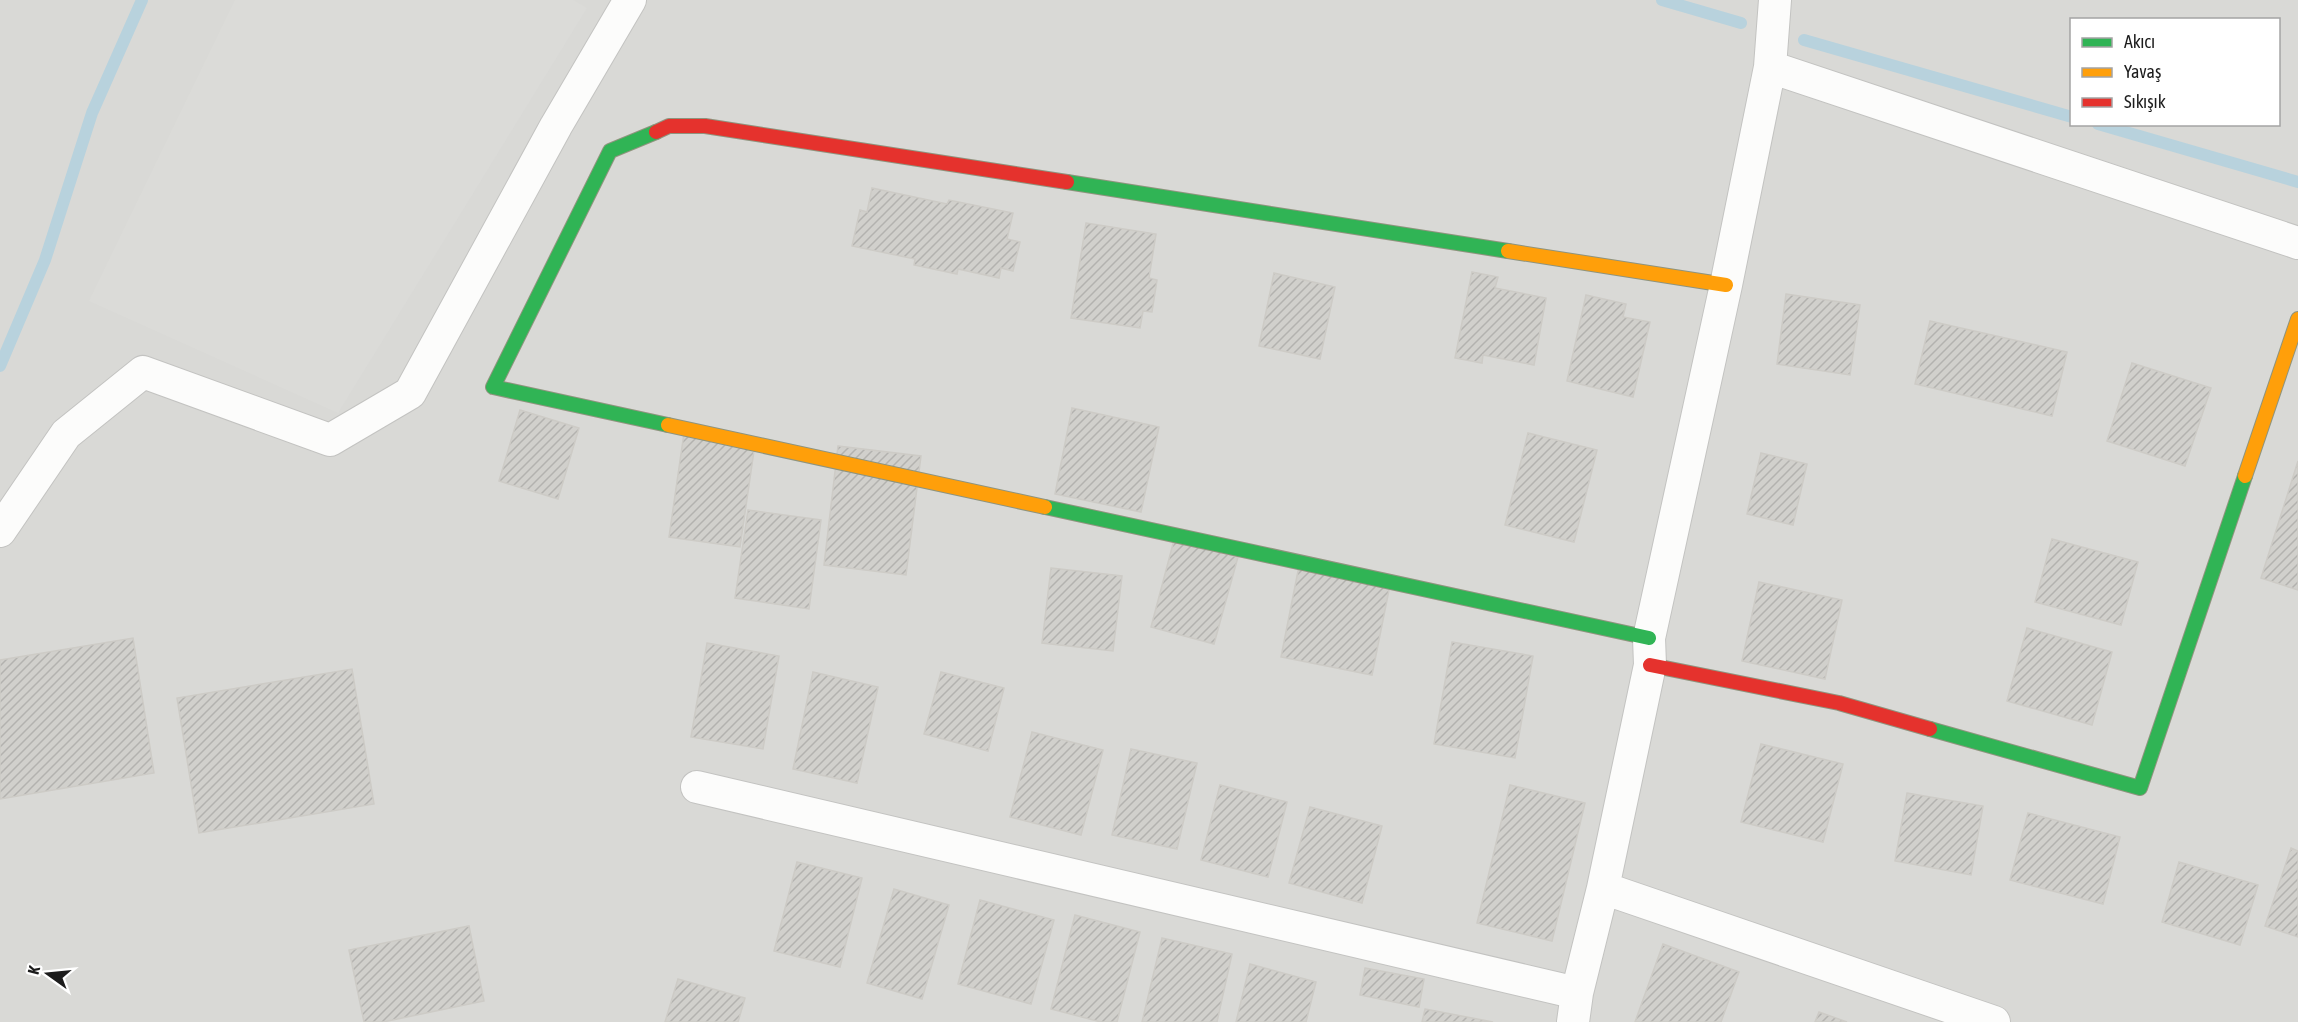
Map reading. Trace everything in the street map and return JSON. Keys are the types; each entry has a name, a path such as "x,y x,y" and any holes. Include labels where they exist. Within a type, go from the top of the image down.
{"street":[{"path":"0,531 66,434 143,372 330,440 410,393 556,126 630,0"},
{"path":"697,787 1575,1007 1603,888 1649,652 1770,67 1775,0"},
{"path":"1770,67 2298,243"},
{"path":"1726,285 705,126 669,126 610,151 493,387 1649,652 2139,788 2298,319"},
{"path":"1603,888 1994,1022"}],"shaded area":[{"path":"0,0 2298,0 2298,1022 0,1022"},
{"path":"235,0 573,0 587,8 338,413 89,301"}],"building":[{"path":"872,188 947,204 949,200 1013,213 1007,239 1020,242 1013,271 1001,268 999,278 958,269 957,274 914,265 915,259 852,246 860,210 867,212"},
{"path":"1086,223 1156,234 1149,278 1157,280 1152,312 1143,311 1140,328 1071,318"},
{"path":"1472,272 1498,277 1495,288 1546,298 1534,365 1483,355 1482,363 1455,358"},
{"path":"1274,273 1335,287 1320,359 1259,346"},
{"path":"1786,294 1860,305 1850,375 1777,364"},
{"path":"1586,295 1626,304 1623,317 1650,322 1633,397 1567,381"},
{"path":"1930,321 2067,352 2052,416 1915,384"},
{"path":"2132,363 2211,388 2185,466 2107,441"},
{"path":"1072,408 1159,427 1141,512 1055,494"},
{"path":"520,410 579,428 558,499 499,481"},
{"path":"684,433 755,444 740,547 669,537"},
{"path":"1528,433 1597,450 1574,542 1505,525"},
{"path":"838,446 921,456 906,575 824,565"},
{"path":"1761,453 1807,464 1793,525 1747,514"},
{"path":"2298,461 2298,590 2261,578"},
{"path":"748,510 821,520 809,609 735,598"},
{"path":"2052,539 2138,562 2121,625 2035,602"},
{"path":"1174,540 1238,557 1214,644 1151,627"},
{"path":"1299,566 1390,585 1372,675 1281,657"},
{"path":"1051,568 1122,576 1113,651 1042,643"},
{"path":"1759,582 1842,600 1825,679 1742,661"},
{"path":"2027,628 2112,652 2092,725 2007,701"},
{"path":"133,638 154,773 0,799 0,660"},
{"path":"1452,642 1533,656 1515,758 1434,744"},
{"path":"707,643 779,656 763,749 691,737"},
{"path":"352,669 374,804 199,833 177,698"},
{"path":"813,672 878,687 857,783 793,769"},
{"path":"941,672 1004,688 988,751 924,734"},
{"path":"1032,732 1103,750 1081,835 1010,817"},
{"path":"1761,744 1843,764 1823,842 1741,822"},
{"path":"1131,749 1197,763 1177,849 1112,835"},
{"path":"1220,785 1287,802 1268,877 1201,860"},
{"path":"1510,785 1585,803 1552,941 1477,923"},
{"path":"1907,793 1983,806 1971,875 1895,861"},
{"path":"1310,807 1382,826 1362,903 1289,883"},
{"path":"2028,813 2120,837 2103,904 2010,880"},
{"path":"2291,848 2298,851 2298,937 2265,926"},
{"path":"797,862 862,878 840,967 774,951"},
{"path":"2179,862 2258,885 2240,945 2162,922"},
{"path":"894,889 949,905 922,999 867,983"},
{"path":"980,900 1054,920 1031,1004 958,984"},
{"path":"1075,915 1140,932 1117,1022 1101,1022 1051,1009"},
{"path":"469,926 484,1001 383,1022 364,1022 349,950"},
{"path":"1162,938 1232,954 1217,1022 1142,1022"},
{"path":"1663,944 1739,972 1721,1022 1635,1022"},
{"path":"1250,964 1316,982 1306,1022 1236,1022"},
{"path":"1365,968 1424,979 1419,1007 1360,995"},
{"path":"678,979 745,998 738,1022 665,1022"},
{"path":"1425,1009 1493,1022 1422,1022"},
{"path":"1819,1012 1847,1022 1815,1022"}],"waterway":[{"path":"0,366 45,260 92,113 142,0"},
{"path":"1662,0 1741,23"},
{"path":"1804,40 2070,116"},
{"path":"2105,126 2298,182"}],"traffic: fast":[{"path":"656,132 610,151 493,387 668,425"},
{"path":"1067,182 1508,251"},
{"path":"1930,729 2140,788 2245,476"},
{"path":"1045,507 1649,638"}],"traffic: slow":[{"path":"1508,251 1726,285"},
{"path":"2245,476 2298,319"},
{"path":"668,425 1045,507"}],"traffic: jam":[{"path":"656,132 669,126 705,126 1067,182"},
{"path":"1650,665 1839,703 1930,729"}]}
